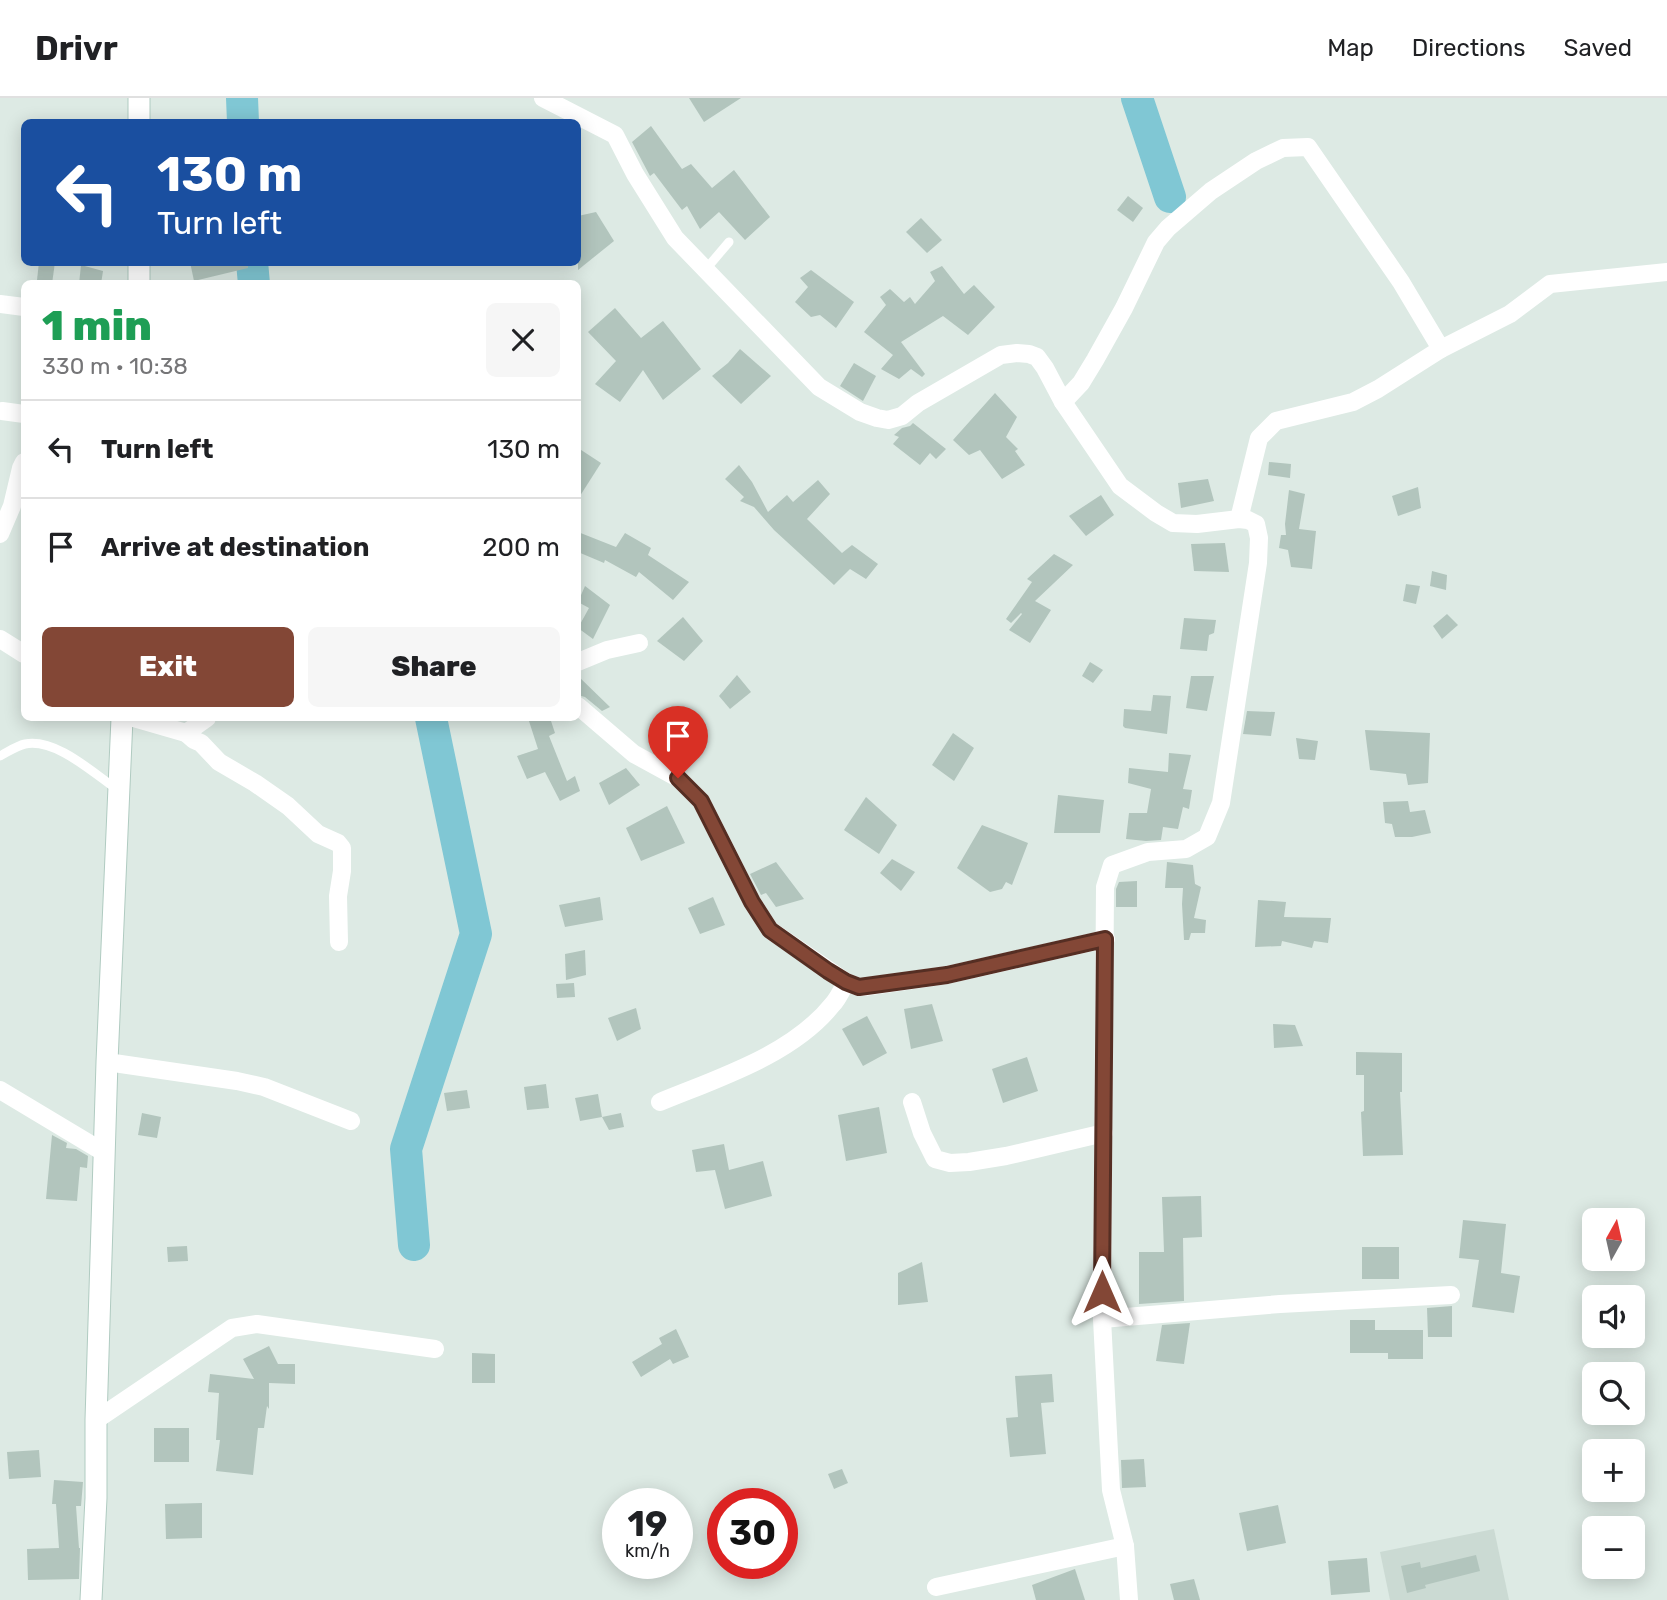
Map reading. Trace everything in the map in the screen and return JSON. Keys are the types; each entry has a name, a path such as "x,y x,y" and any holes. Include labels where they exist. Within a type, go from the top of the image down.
{"street":[{"path":"139,98 139,119"},
{"path":"543,98 615,135 635,174 675,238 819,387 860,412 888,419 902,415 1001,355 1017,353 1037,357 1063,402 1120,486 1173,523 1197,524 1239,519 1256,524 1259,538 1258,563 1221,803 1207,837 1186,849 1148,852 1112,865 1105,887 1102,1319 1111,1490 1125,1546 1129,1600"},
{"path":"1063,402 1081,383 1124,308 1156,242 1168,228 1211,191 1256,161 1283,148 1308,147 1401,282 1441,349"},
{"path":"1239,519 1259,438 1276,421 1353,402 1441,349 1510,314 1550,284 1667,272"},
{"path":"0,304 21,307"},
{"path":"2,411 21,414"},
{"path":"0,534 12,506 21,468"},
{"path":"0,639 21,652"},
{"path":"581,661 607,650 639,643"},
{"path":"581,709 634,754 678,778 701,801 752,902 770,930 846,982 864,987 947,975 1105,939"},
{"path":"90,1600 96,1498 107,1062 122,721"},
{"path":"144,721 186,733 201,743 219,762 288,806 318,834 338,843 342,848 338,896 339,942"},
{"path":"186,733 204,721"},
{"path":"660,1102 760,1060 797,1037 835,1003 846,982"},
{"path":"107,1062 264,1087 351,1121"},
{"path":"0,1090 104,1153"},
{"path":"912,1102 922,1133 935,1159 950,1163 1006,1156 1104,1133"},
{"path":"1102,1319 1280,1304 1451,1295"},
{"path":"96,1420 232,1328 257,1324 435,1349"},
{"path":"936,1587 1125,1546"}],"lane":[{"path":"706,269 729,242"},
{"path":"0,756 22,745 47,745 63,752 119,790"}],"shaded area":[{"path":"1494,1529 1509,1600 1390,1600 1380,1552"}],"building":[{"path":"689,98 741,98 704,122"},
{"path":"651,126 682,169 691,164 712,188 734,170 770,217 745,240 719,212 700,229 687,206 682,210 654,173 650,176 632,142"},
{"path":"1128,196 1143,208 1133,222 1117,210"},
{"path":"596,212 614,241 578,270 578,266 581,266 581,215"},
{"path":"921,218 942,240 927,253 906,232"},
{"path":"39,266 54,266 53,280 37,280"},
{"path":"81,266 103,271 102,280 79,280"},
{"path":"191,266 248,266 248,268 194,280"},
{"path":"942,266 964,294 974,285 995,307 968,335 943,316 901,342 925,374 922,377 911,369 899,379 881,369 893,355 864,332 886,305 880,297 890,289 904,302 910,297 915,304 935,281 930,272"},
{"path":"811,270 854,302 836,328 820,315 811,317 795,302 808,287 800,278"},
{"path":"615,308 641,338 663,321 701,369 663,400 643,370 620,402 595,384 616,361 588,332"},
{"path":"740,349 771,376 741,404 712,376"},
{"path":"854,363 876,376 863,401 840,386"},
{"path":"995,393 1017,417 1006,437 1018,449 1015,451 1025,465 1002,479 980,450 969,455 953,440"},
{"path":"913,423 946,449 936,459 930,453 920,465 893,444 899,437 894,435"},
{"path":"581,450 601,463 581,494"},
{"path":"1269,462 1291,464 1290,478 1268,475"},
{"path":"739,465 752,482 768,512 787,495 793,502 818,480 830,494 807,519 842,553 852,545 878,564 866,579 850,569 834,585 774,530 754,507 740,501 744,497 725,479"},
{"path":"1208,479 1214,501 1181,508 1178,483"},
{"path":"1418,487 1421,508 1398,516 1392,496"},
{"path":"1289,490 1305,494 1299,529 1316,531 1312,569 1291,567 1288,550 1279,548 1281,535 1286,535"},
{"path":"1101,495 1114,515 1086,536 1069,516"},
{"path":"581,533 616,547 625,533 651,548 648,555 689,582 673,600 639,572 636,577 605,560 604,563 581,553"},
{"path":"1225,543 1229,572 1194,571 1191,544"},
{"path":"1054,554 1073,565 1035,601 1051,610 1030,643 1009,630 1021,613 1011,623 1006,619 1032,582 1027,579"},
{"path":"1432,571 1447,575 1446,590 1430,586"},
{"path":"1406,584 1420,586 1416,604 1403,601"},
{"path":"585,586 610,605 593,639 581,630 581,623 589,608 581,604"},
{"path":"1447,614 1458,625 1442,639 1433,626"},
{"path":"683,617 703,641 684,661 657,641"},
{"path":"1184,618 1216,620 1214,633 1209,635 1207,651 1180,649"},
{"path":"1090,662 1103,670 1093,683 1082,676"},
{"path":"737,675 751,692 730,709 719,696"},
{"path":"1191,676 1214,676 1207,711 1186,708"},
{"path":"581,679 610,707 602,711 581,696"},
{"path":"1153,695 1171,696 1167,734 1125,728 1124,709 1151,711"},
{"path":"1247,711 1275,712 1271,736 1243,734"},
{"path":"529,721 551,721 555,733 549,736 567,781 575,776 580,791 560,801 545,772 527,779 517,756 538,749"},
{"path":"1365,730 1430,733 1428,783 1408,785 1406,774 1370,770"},
{"path":"953,733 974,748 954,781 932,765"},
{"path":"1296,738 1318,741 1315,760 1299,759"},
{"path":"1169,753 1191,755 1183,789 1192,790 1189,809 1183,807 1178,829 1163,827 1161,840 1126,839 1129,813 1147,813 1151,789 1128,783 1129,768 1168,772"},
{"path":"626,768 640,785 609,805 599,783"},
{"path":"1058,795 1104,800 1100,833 1054,833"},
{"path":"866,797 897,825 879,854 844,830"},
{"path":"1408,801 1410,812 1425,810 1431,833 1395,837 1392,824 1385,823 1383,802"},
{"path":"667,806 685,843 641,861 626,828"},
{"path":"982,825 1028,843 1012,885 1006,882 1002,889 990,892 957,868"},
{"path":"892,859 915,872 901,891 880,873"},
{"path":"776,862 804,899 776,907 766,893 761,895 750,874"},
{"path":"1167,862 1193,865 1195,884 1201,887 1194,918 1206,920 1205,933 1191,933 1189,940 1184,940 1183,888 1165,888"},
{"path":"1137,881 1137,907 1116,907 1116,889 1119,882"},
{"path":"600,897 603,920 565,927 559,905"},
{"path":"713,897 725,925 700,934 688,908"},
{"path":"1258,900 1286,902 1284,917 1331,918 1328,943 1314,941 1312,948 1282,941 1281,946 1255,947"},
{"path":"585,950 586,975 566,980 565,954"},
{"path":"574,983 575,997 557,998 556,984"},
{"path":"932,1004 943,1041 911,1049 904,1009"},
{"path":"636,1008 641,1029 617,1041 608,1018"},
{"path":"867,1016 887,1053 863,1066 842,1029"},
{"path":"1273,1024 1295,1025 1303,1046 1274,1048"},
{"path":"1356,1052 1402,1053 1400,1092 1403,1155 1363,1156 1361,1112 1364,1111 1364,1075 1356,1075"},
{"path":"1027,1057 1038,1091 1003,1103 992,1069"},
{"path":"546,1084 549,1108 527,1110 524,1087"},
{"path":"467,1090 470,1108 447,1111 444,1093"},
{"path":"598,1094 602,1117 580,1121 575,1098"},
{"path":"879,1107 887,1153 846,1161 838,1115"},
{"path":"142,1113 161,1117 157,1138 138,1135"},
{"path":"621,1113 624,1127 609,1130 602,1117"},
{"path":"52,1135 67,1143 66,1148 76,1149 88,1156 87,1168 80,1167 77,1201 46,1199"},
{"path":"724,1144 729,1170 763,1161 772,1196 725,1209 715,1170 696,1172 692,1150"},
{"path":"1201,1196 1202,1237 1183,1238 1184,1301 1139,1304 1139,1252 1164,1252 1162,1197"},
{"path":"1463,1220 1506,1224 1501,1273 1520,1276 1514,1313 1472,1307 1479,1260 1459,1258"},
{"path":"187,1246 188,1261 168,1262 167,1247"},
{"path":"1362,1247 1399,1247 1399,1279 1362,1279"},
{"path":"922,1262 928,1302 898,1305 898,1273"},
{"path":"1452,1306 1452,1337 1428,1337 1427,1308"},
{"path":"1350,1320 1375,1320 1375,1330 1423,1330 1423,1359 1388,1359 1388,1353 1350,1353"},
{"path":"1190,1323 1184,1364 1156,1361 1162,1325"},
{"path":"676,1329 689,1357 673,1364 670,1359 641,1377 632,1362 662,1344 659,1338"},
{"path":"269,1346 278,1364 295,1364 295,1384 269,1383 269,1409 267,1406 264,1428 258,1428 253,1475 216,1471 220,1440 216,1440 219,1393 208,1392 210,1374 254,1379 243,1359"},
{"path":"472,1353 495,1354 495,1383 472,1383"},
{"path":"1052,1374 1054,1402 1041,1403 1046,1454 1010,1457 1006,1418 1018,1417 1015,1376"},
{"path":"154,1428 189,1428 189,1462 154,1462"},
{"path":"39,1450 41,1477 9,1479 7,1452"},
{"path":"1144,1459 1146,1487 1122,1488 1121,1460"},
{"path":"842,1469 848,1483 834,1489 828,1474"},
{"path":"54,1480 83,1482 81,1506 76,1506 80,1548 79,1579 28,1580 27,1549 59,1548 56,1504 52,1504"},
{"path":"202,1503 202,1538 166,1539 165,1504"},
{"path":"1278,1505 1286,1543 1247,1551 1239,1513"},
{"path":"1476,1555 1480,1571 1425,1585 1426,1588 1407,1593 1401,1566 1420,1562 1421,1568"},
{"path":"1367,1558 1370,1592 1331,1595 1328,1561"},
{"path":"1075,1569 1085,1600 1036,1600 1032,1585"},
{"path":"1194,1579 1200,1600 1174,1600 1170,1584"}],"waterway":[{"path":"242,98 243,119"},
{"path":"1137,98 1170,197"},
{"path":"252,266 254,280"},
{"path":"414,1245 406,1149 476,934 432,721"}],"route":[{"path":"678,778 701,801 752,902 770,930 828,971 859,987 947,975 1105,939 1102,1292"}]}
